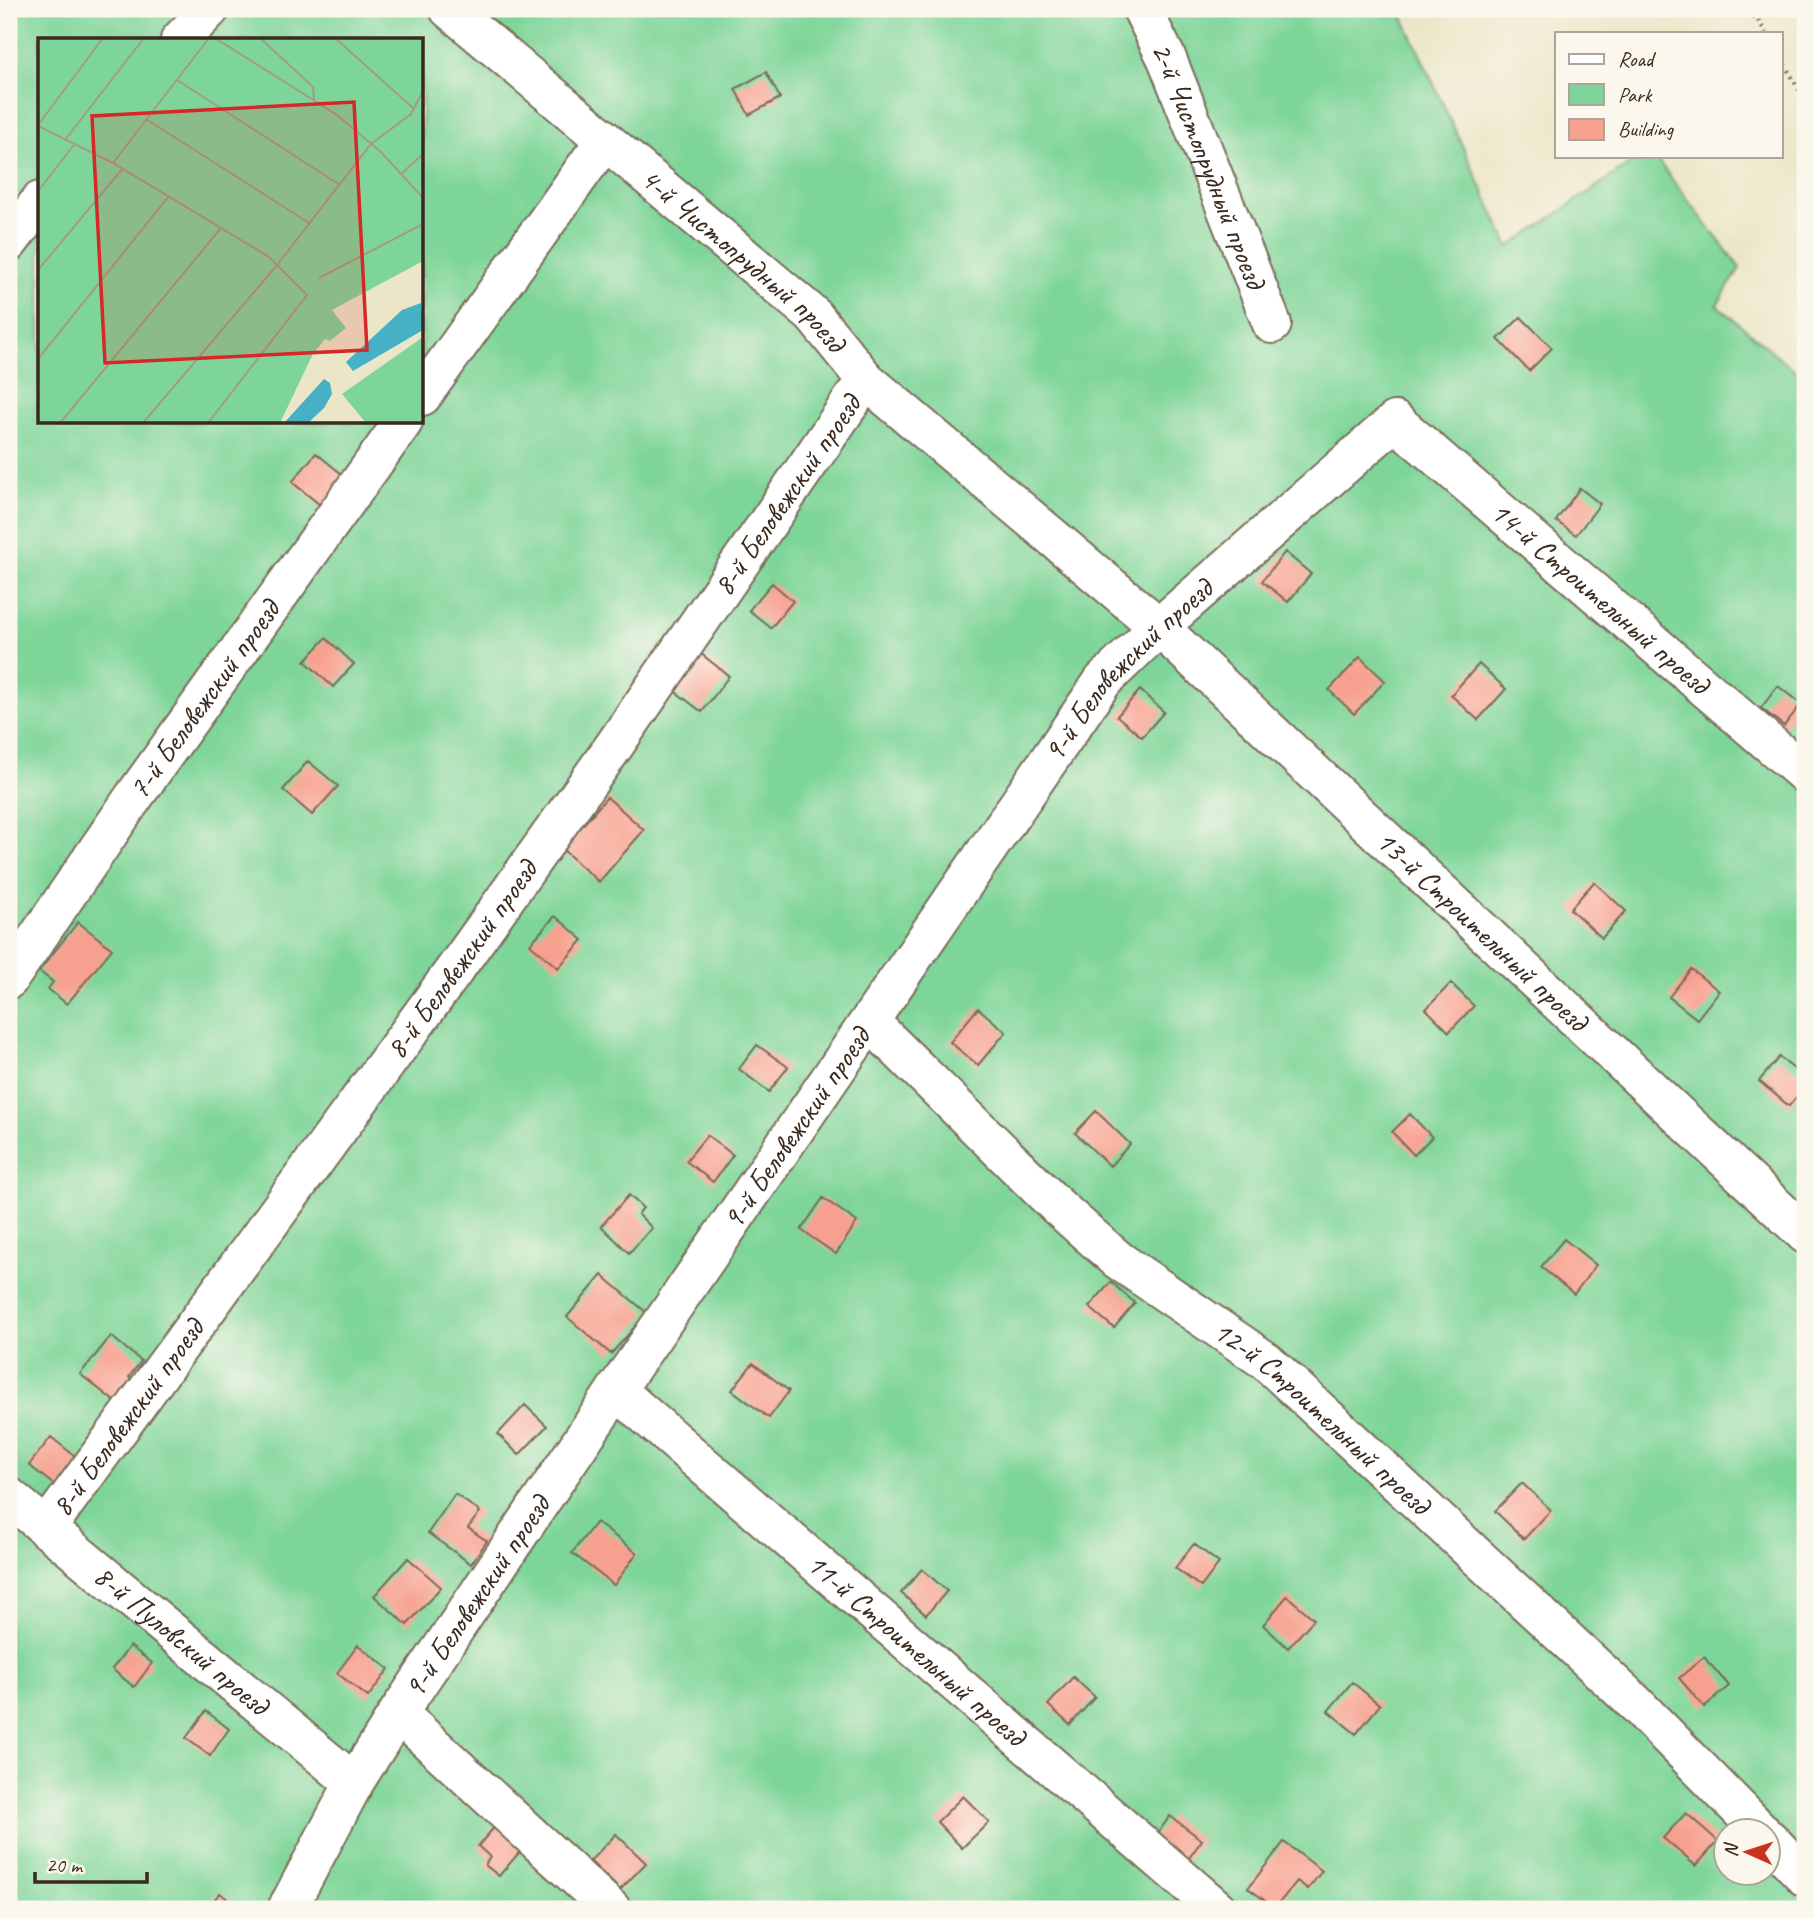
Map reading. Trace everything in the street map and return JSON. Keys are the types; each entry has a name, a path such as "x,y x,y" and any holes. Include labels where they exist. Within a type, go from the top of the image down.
{"lane":[{"path":"182,38 210,9"},
{"name":"4-й Чистопрудный проезд","path":"449,9 813,315 866,380 1159,626"},
{"name":"2-й Чистопрудный проезд","path":"1142,9 1167,59 1272,324"},
{"path":"424,393 606,140"},
{"path":"9,242 38,204"},
{"name":"8-й Беловежский проезд","path":"46,1529 453,972 614,746 866,380"},
{"name":"9-й Беловежский проезд","path":"287,1909 354,1783 398,1713 1103,681 1159,626 1395,421"},
{"name":"14-й Строительный проезд","path":"1395,421 1805,774"},
{"name":"7-й Беловежский проезд","path":"9,979 133,798 402,424"},
{"name":"13-й Строительный проезд","path":"1159,626 1805,1234"},
{"name":"12-й Строительный проезд","path":"870,1021 1057,1206 1118,1259 1266,1362 1635,1703 1746,1816"},
{"name":"11-й Строительный проезд","path":"617,1390 1217,1909"},
{"name":"8-й Пуловский проезд","path":"9,1497 354,1783"},
{"path":"398,1713 611,1909"},
{"path":"1783,1854 1805,1877"}],"path":[{"path":"1726,9 1756,17 1765,32"},
{"path":"1783,62 1805,100"}],"green space":[{"path":"9,9 1399,9 1509,247 1638,158 1656,158 1740,268 1717,305 1805,379 1805,1909 9,1909"}],"building":[{"path":"766,72 780,98 749,115 735,89"},
{"path":"1521,317 1552,348 1529,371 1498,339"},
{"path":"316,453 349,480 325,509 292,482"},
{"path":"1580,488 1600,504 1576,535 1556,521"},
{"path":"1285,552 1311,574 1288,602 1262,581"},
{"path":"772,583 793,601 771,628 749,610"},
{"path":"326,638 354,664 333,687 305,661"},
{"path":"700,653 729,676 702,712 672,689"},
{"path":"1360,657 1385,681 1354,714 1329,690"},
{"path":"1479,664 1506,689 1478,720 1451,695"},
{"path":"1778,686 1801,704 1784,726 1761,708"},
{"path":"1140,690 1164,712 1142,737 1117,716"},
{"path":"308,761 338,786 312,815 283,790"},
{"path":"607,797 644,830 599,882 562,849"},
{"path":"1594,882 1626,911 1602,938 1570,909"},
{"path":"555,916 583,940 558,968 530,944"},
{"path":"78,922 112,949 67,1004 48,989 53,982 39,971"},
{"path":"1691,969 1719,991 1697,1019 1669,997"},
{"path":"1451,983 1474,1006 1449,1032 1426,1009"},
{"path":"978,1008 1006,1032 978,1065 950,1042"},
{"path":"757,1045 788,1067 769,1092 739,1069"},
{"path":"1779,1057 1805,1078 1805,1086 1789,1106 1759,1081"},
{"path":"1096,1111 1130,1144 1110,1166 1075,1133"},
{"path":"1410,1114 1432,1137 1414,1155 1392,1132"},
{"path":"707,1135 733,1155 713,1182 686,1161"},
{"path":"629,1195 643,1208 638,1214 652,1228 629,1253 601,1226"},
{"path":"823,1198 857,1222 836,1254 801,1230"},
{"path":"1564,1239 1596,1265 1574,1294 1541,1267"},
{"path":"602,1275 647,1313 611,1354 567,1317"},
{"path":"1111,1282 1135,1303 1114,1328 1089,1307"},
{"path":"111,1336 141,1361 129,1377 141,1386 123,1408 80,1374"},
{"path":"753,1363 789,1391 769,1418 732,1390"},
{"path":"525,1405 547,1426 519,1455 498,1434"},
{"path":"51,1437 81,1461 59,1489 29,1465"},
{"path":"1522,1483 1551,1510 1524,1539 1495,1511"},
{"path":"455,1494 480,1512 468,1528 487,1541 471,1564 428,1533"},
{"path":"596,1522 637,1553 614,1585 572,1553"},
{"path":"1194,1544 1219,1563 1201,1587 1175,1568"},
{"path":"408,1558 441,1587 407,1625 374,1596"},
{"path":"922,1569 947,1591 926,1615 901,1593"},
{"path":"1287,1596 1314,1619 1288,1648 1263,1625"},
{"path":"358,1645 389,1669 368,1697 337,1673"},
{"path":"130,1646 152,1663 134,1687 112,1669"},
{"path":"1704,1657 1729,1686 1704,1707 1679,1678"},
{"path":"1073,1677 1095,1697 1070,1725 1048,1705"},
{"path":"1352,1682 1380,1705 1356,1734 1328,1711"},
{"path":"206,1711 229,1729 210,1756 186,1738"},
{"path":"963,1796 989,1822 962,1848 937,1822"},
{"path":"1686,1813 1713,1837 1713,1847 1696,1866 1663,1838"},
{"path":"1170,1816 1202,1840 1184,1865 1152,1841"},
{"path":"497,1824 524,1847 499,1876 485,1865 490,1857 478,1846"},
{"path":"616,1834 646,1863 620,1890 590,1861"},
{"path":"1284,1842 1322,1871 1308,1889 1297,1881 1275,1908 1248,1888"},
{"path":"220,1893 240,1909 206,1909"}]}
